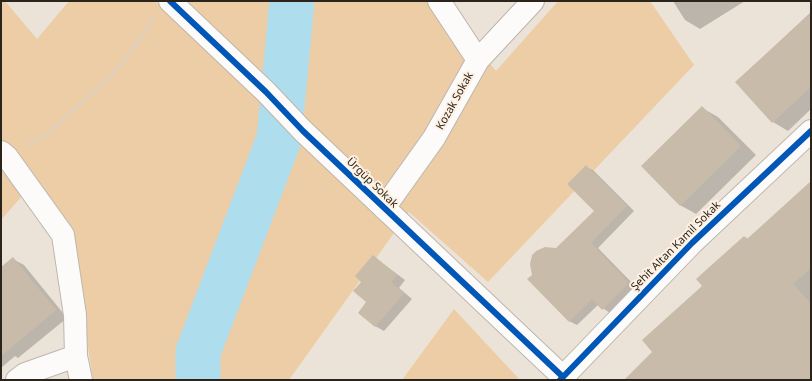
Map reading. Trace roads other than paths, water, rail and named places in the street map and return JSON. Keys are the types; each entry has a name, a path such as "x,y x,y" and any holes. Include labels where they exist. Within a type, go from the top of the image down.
{"street":[{"path":"439,1 478,60"},
{"name":"Kozak Sokak","path":"384,208 434,138 478,60 533,1"},
{"name":"Ürgüp Sokak","path":"162,8 266,92 304,131 561,378"},
{"name":"Şehit Altan Kamil Sokak","path":"561,378 692,243 811,132"},
{"path":"4,155 63,235 75,315 76,356 81,380"},
{"path":"17,380 25,374 76,356"}],"waterway":[{"path":"198,380 198,352 279,139 292,1"}]}
